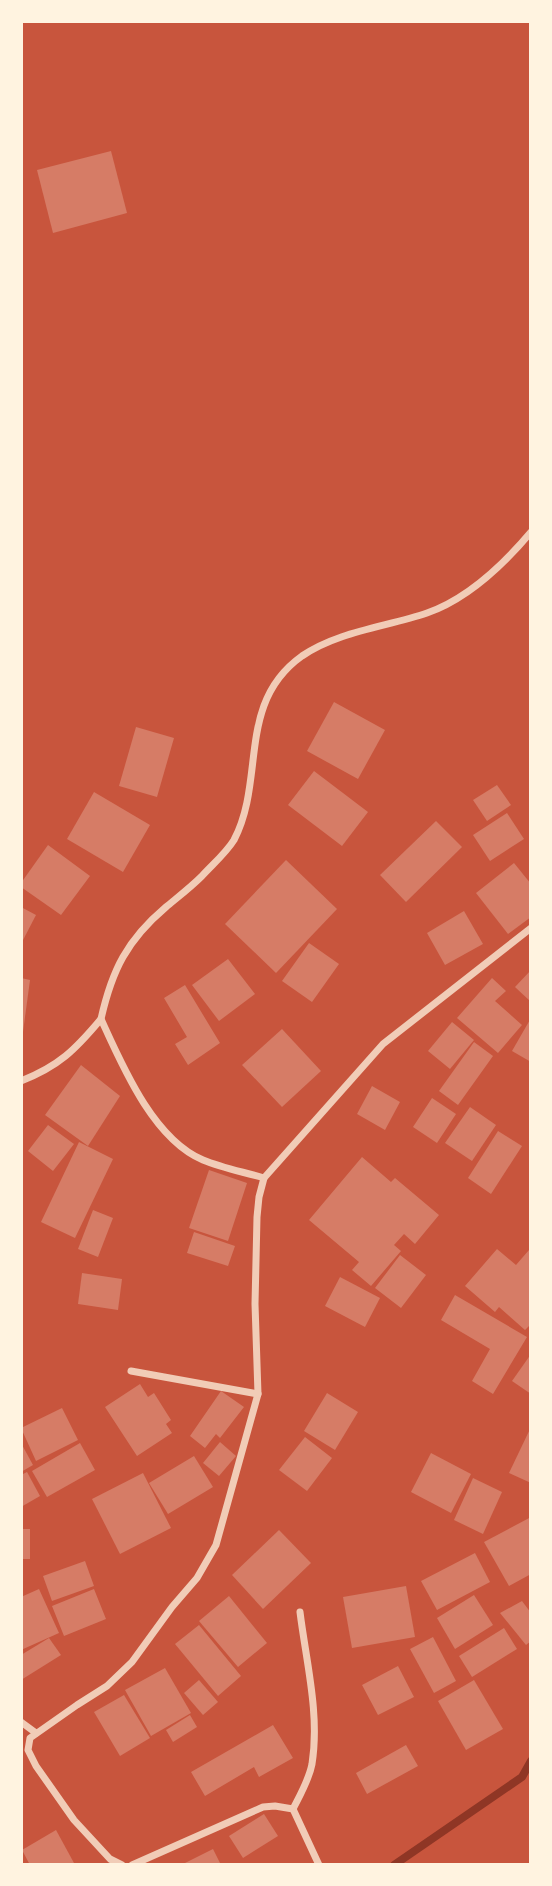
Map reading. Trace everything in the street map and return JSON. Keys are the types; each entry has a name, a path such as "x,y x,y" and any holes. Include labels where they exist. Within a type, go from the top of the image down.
{"street":[{"path":"21,1081 38,1075 75,1050 101,1019 107,991 123,954 136,935 191,887 233,841 245,807 261,711 279,678 302,656 334,639 428,613 449,603 519,547 531,532"},
{"path":"122,1865 101,1851 44,1779 28,1749 30,1738 107,1686 132,1662 197,1578 216,1545 258,1394 255,1304 257,1217 264,1178 383,1044 531,928"},
{"path":"101,1019 135,1090 162,1127 187,1151 203,1160 264,1178"},
{"path":"131,1371 258,1394"},
{"path":"300,1612 314,1717 312,1765 293,1809 314,1864"},
{"path":"21,1722 36,1733"},
{"path":"132,1865 263,1807 293,1809"}],"building":[{"path":"111,151 127,213 53,233 37,170"},
{"path":"334,702 385,730 358,779 307,751"},
{"path":"136,727 174,738 157,797 119,786"},
{"path":"314,771 368,812 342,846 288,805"},
{"path":"497,785 511,805 487,821 473,800"},
{"path":"94,792 150,825 123,872 67,839"},
{"path":"507,813 524,839 490,861 473,835"},
{"path":"436,821 462,847 406,902 380,875"},
{"path":"48,845 90,876 61,915 21,887 21,883"},
{"path":"286,860 337,909 276,973 225,924"},
{"path":"514,863 531,884 531,917 508,934 476,893"},
{"path":"21,907 36,915 21,944"},
{"path":"464,911 483,944 445,965 427,933"},
{"path":"309,943 339,964 312,1002 282,981"},
{"path":"228,959 255,994 219,1021 192,985"},
{"path":"531,970 531,1002 515,987"},
{"path":"21,978 30,980 23,1032 21,1032"},
{"path":"492,978 506,991 495,1001 522,1025 498,1053 457,1018"},
{"path":"185,985 220,1043 188,1065 175,1044 187,1037 164,998"},
{"path":"531,1018 531,1062 512,1051"},
{"path":"452,1022 474,1040 450,1069 428,1051"},
{"path":"282,1029 321,1071 282,1107 242,1065"},
{"path":"474,1042 493,1056 458,1105 439,1091"},
{"path":"81,1065 120,1096 88,1146 45,1115"},
{"path":"372,1086 400,1102 385,1130 357,1114"},
{"path":"432,1098 456,1114 437,1143 413,1127"},
{"path":"470,1107 496,1125 472,1161 445,1143"},
{"path":"48,1125 74,1144 53,1171 28,1151"},
{"path":"498,1131 522,1146 491,1194 468,1178"},
{"path":"79,1142 113,1159 75,1238 41,1222"},
{"path":"362,1157 391,1182 395,1178 439,1215 415,1244 404,1234 394,1245 401,1251 371,1286 352,1270 359,1262 309,1220"},
{"path":"209,1170 247,1183 228,1241 189,1228"},
{"path":"93,1210 113,1218 98,1257 78,1249"},
{"path":"194,1232 235,1246 228,1266 187,1253"},
{"path":"497,1249 516,1265 529,1250 531,1252 531,1324 525,1330 499,1307 495,1312 465,1286"},
{"path":"400,1255 426,1275 401,1308 375,1288"},
{"path":"82,1273 122,1279 118,1310 78,1304"},
{"path":"340,1277 380,1298 365,1327 325,1306"},
{"path":"455,1295 527,1337 493,1394 472,1381 490,1349 441,1320"},
{"path":"531,1354 531,1394 512,1381"},
{"path":"140,1384 148,1397 154,1393 171,1420 166,1424 172,1433 137,1456 105,1407"},
{"path":"221,1391 244,1407 220,1438 216,1434 205,1448 190,1436"},
{"path":"327,1393 358,1412 335,1450 304,1431"},
{"path":"62,1408 78,1440 36,1461 21,1428"},
{"path":"531,1427 531,1483 509,1473"},
{"path":"305,1437 332,1458 307,1491 279,1470"},
{"path":"220,1442 236,1456 219,1476 203,1463"},
{"path":"21,1443 33,1465 21,1472"},
{"path":"80,1443 95,1470 47,1497 32,1471"},
{"path":"431,1453 471,1474 451,1513 411,1492"},
{"path":"194,1456 213,1487 168,1514 149,1483"},
{"path":"27,1472 40,1496 21,1507 21,1475"},
{"path":"143,1473 171,1528 120,1554 92,1499"},
{"path":"473,1478 502,1492 483,1534 454,1520"},
{"path":"531,1517 531,1574 509,1586 484,1542"},
{"path":"21,1529 30,1529 30,1559 21,1559"},
{"path":"279,1530 311,1563 263,1609 232,1575"},
{"path":"475,1553 490,1582 437,1610 421,1581"},
{"path":"85,1561 94,1586 52,1601 43,1576"},
{"path":"406,1586 415,1637 352,1648 343,1597"},
{"path":"39,1589 59,1633 21,1650 21,1597"},
{"path":"94,1589 106,1619 64,1636 52,1606"},
{"path":"474,1595 493,1625 455,1649 437,1618"},
{"path":"229,1596 267,1643 238,1667 199,1621"},
{"path":"522,1601 531,1613 531,1641 526,1645 500,1613"},
{"path":"199,1625 241,1676 218,1696 175,1644"},
{"path":"504,1628 517,1649 472,1677 459,1656"},
{"path":"433,1637 456,1681 434,1693 410,1649"},
{"path":"49,1638 61,1655 21,1680 21,1655"},
{"path":"398,1666 414,1697 378,1715 362,1685"},
{"path":"165,1668 191,1713 151,1736 125,1690"},
{"path":"199,1680 218,1702 203,1715 184,1693"},
{"path":"474,1680 503,1729 466,1750 438,1701"},
{"path":"124,1695 150,1738 120,1756 94,1712"},
{"path":"190,1715 197,1727 173,1742 166,1730"},
{"path":"273,1725 293,1758 259,1777 254,1767 205,1796 191,1772"},
{"path":"406,1745 418,1766 367,1794 356,1773"},
{"path":"264,1814 278,1836 243,1858 229,1836"},
{"path":"56,1830 74,1863 30,1865 22,1850"},
{"path":"213,1849 221,1865 181,1865"}],"waterway":[{"path":"394,1865 522,1777 531,1761"}]}
